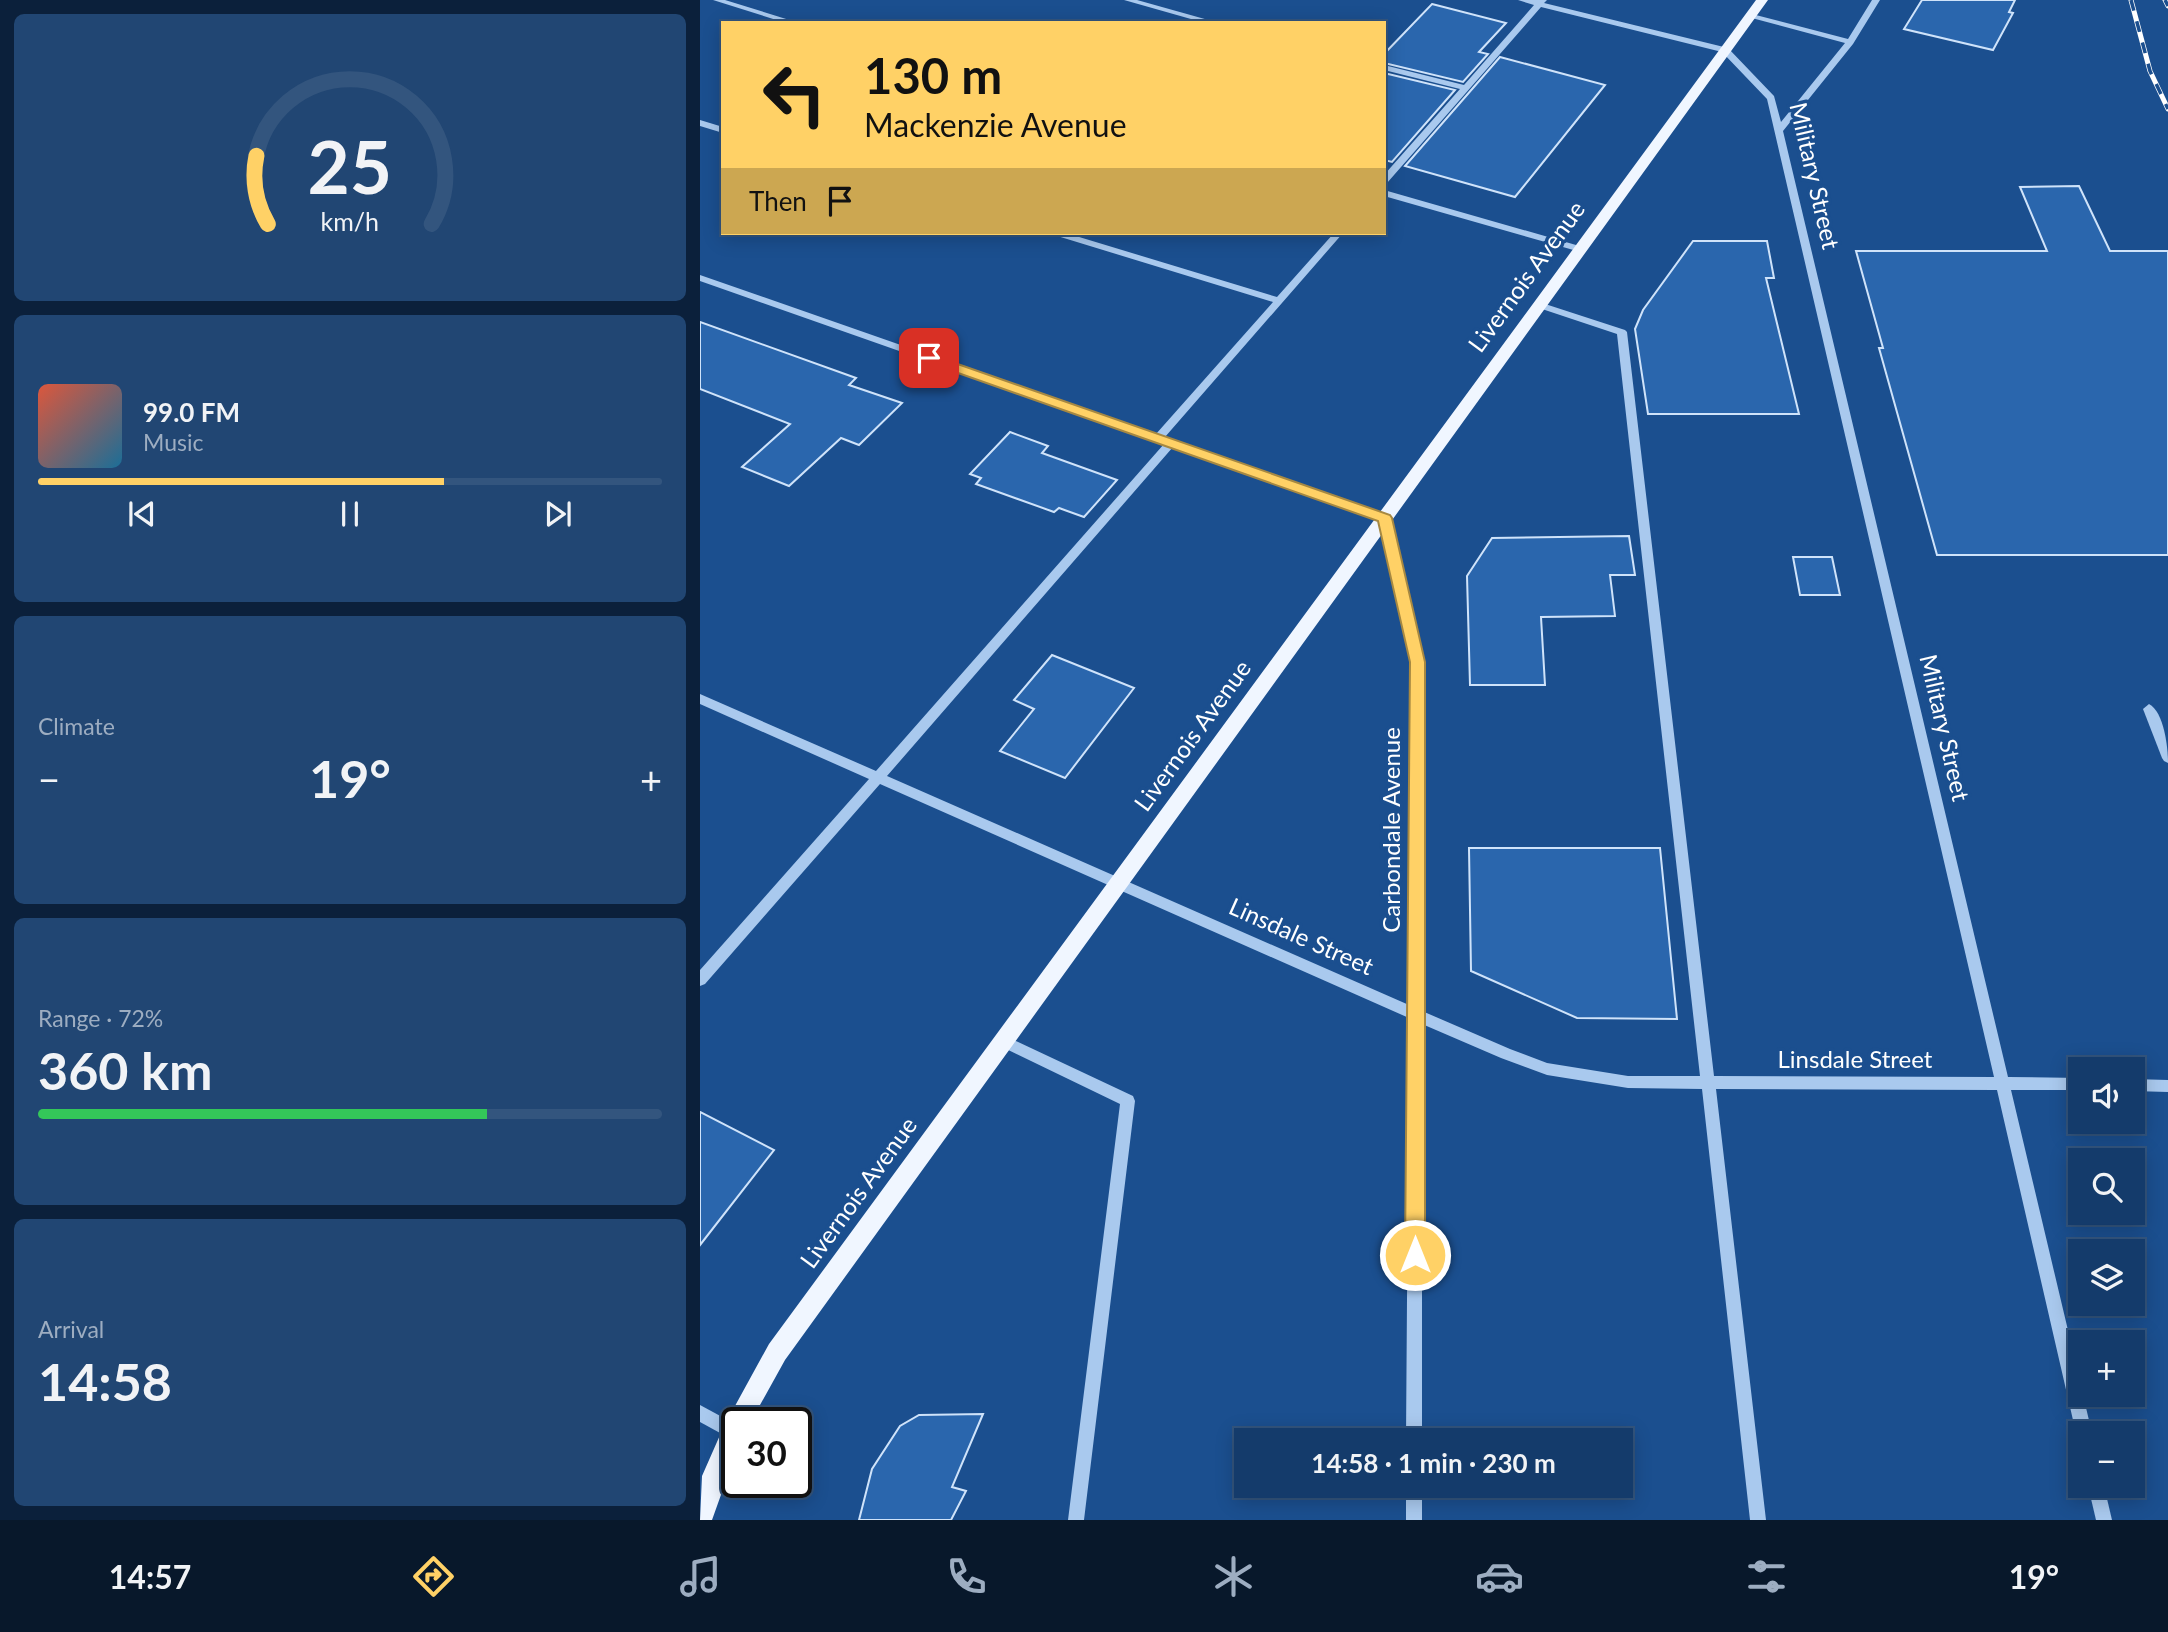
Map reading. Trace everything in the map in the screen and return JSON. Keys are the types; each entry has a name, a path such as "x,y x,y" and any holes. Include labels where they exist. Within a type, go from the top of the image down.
{"main road":[{"name":"Livernois Avenue","path":"745,1407 777,1352 1762,0"},
{"name":"Livernois Avenue","path":"700,1520 706,1494 721,1456"}],"street":[{"path":"717,0 788,21"},
{"path":"1128,0 1207,21"},
{"path":"1522,0 1541,2 1725,50"},
{"path":"1779,130 1850,43 1876,0"},
{"path":"1386,179 1541,2"},
{"path":"1751,15 1850,43"},
{"name":"Military Street","path":"1725,50 1771,98 2081,1421"},
{"path":"1386,68 1466,88"},
{"path":"700,123 721,129"},
{"path":"1386,194 1580,249"},
{"path":"1064,235 1279,301"},
{"path":"1158,438 1337,235"},
{"path":"700,278 1385,518"},
{"path":"1539,305 1622,332 1758,1520"},
{"path":"700,980 1171,443"},
{"name":"Carbondale Avenue","path":"1385,518 1417,662 1414,1428"},
{"name":"Linsdale Street","path":"700,699 1416,1012 1506,1054 1547,1069 1628,1082 2068,1084"},
{"path":"2149,709 2168,758"},
{"path":"1003,1041 1128,1101 1076,1520"},
{"path":"2145,1085 2168,1086"},
{"path":"700,1413 721,1425"},
{"path":"1414,1498 1414,1520"},
{"path":"2099,1498 2104,1520"}],"building":[{"path":"1922,0 2015,0 2009,12 2013,13 1993,50 1904,29"},
{"path":"1432,4 1506,23 1479,52 1488,54 1463,82 1386,63 1386,52"},
{"path":"1500,57 1605,85 1515,197 1405,166"},
{"path":"1386,73 1455,90 1392,162 1386,160"},
{"path":"2079,186 2110,251 2168,251 2168,555 1937,555 1879,348 1883,348 1856,251 2047,251 2020,187"},
{"path":"1693,241 1767,241 1774,278 1766,278 1799,414 1648,414 1635,329 1643,310"},
{"path":"700,322 856,378 849,385 902,403 859,445 841,438 789,486 742,467 790,424 700,389"},
{"path":"1010,432 1048,446 1042,453 1117,480 1084,517 1059,508 1054,512 976,484 981,478 970,474"},
{"path":"1629,536 1635,575 1610,575 1615,616 1541,617 1545,685 1470,685 1467,576 1492,538"},
{"path":"1793,557 1832,557 1840,595 1800,595"},
{"path":"1052,655 1134,688 1065,778 1000,751 1034,709 1014,700"},
{"path":"1469,848 1660,848 1677,1019 1577,1018 1471,971"},
{"path":"700,1112 774,1150 700,1245"},
{"path":"983,1414 952,1487 966,1491 951,1520 859,1520 872,1469 900,1426 919,1415"}],"railway":[{"path":"2131,0 2150,71 2168,109"},
{"path":"2165,0 2168,6"}],"route":[{"path":"929,358 1385,518 1417,662 1415,1255"}]}
